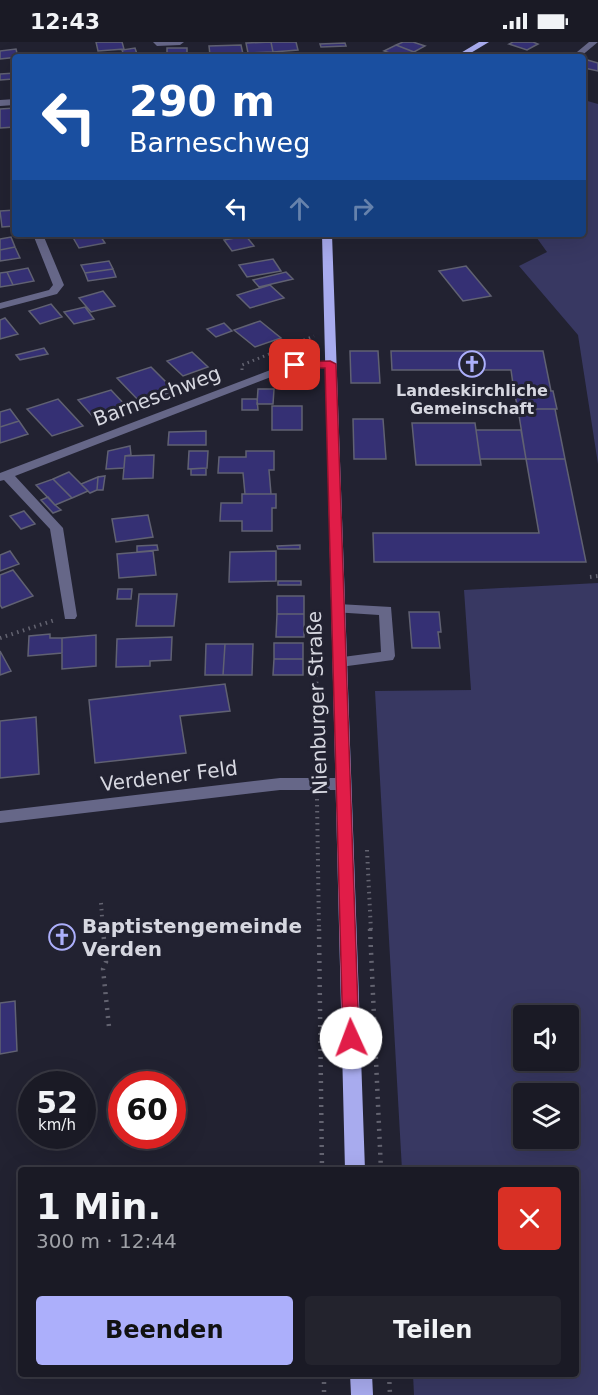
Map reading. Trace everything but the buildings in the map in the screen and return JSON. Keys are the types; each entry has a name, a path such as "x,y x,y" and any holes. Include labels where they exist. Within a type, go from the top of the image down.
{"main road":[{"path":"464,54 486,42"},
{"name":"Nienburger Straße","path":"327,237 355,1167"},
{"path":"361,1377 362,1395"}],"street":[{"path":"157,45 180,42"},
{"path":"579,54 594,42"},
{"path":"0,306 53,292 59,285 39,237"},
{"name":"Barneschweg","path":"3,476 285,368 295,365 330,364"},
{"path":"3,476 56,528 70,616"},
{"path":"338,609 386,610 388,656 340,662"},
{"name":"Verdener Feld","path":"0,817 280,784 344,784"}],"path":[{"path":"241,376 242,365 315,335"},
{"path":"590,577 598,576"},
{"path":"0,638 70,616"},
{"path":"317,810 322,1167"},
{"path":"367,842 381,1167"},
{"path":"101,903 109,1027"},
{"path":"324,1377 324,1395"},
{"path":"389,1377 390,1395"}],"shaded area":[{"path":"586,101 598,104 598,464 578,335 519,266 547,252 536,237 586,237"},
{"path":"598,583 598,1395 414,1395 413,1377 579,1377 579,1167 402,1167 375,691 471,690 464,590"}],"place":[{"name":"Landeskirchliche Gemeinschaft","path":"472,364"},
{"name":"Baptistengemeinde Verden","path":"62,937"}],"route":[{"path":"295,365 330,364 351,1038"}]}
